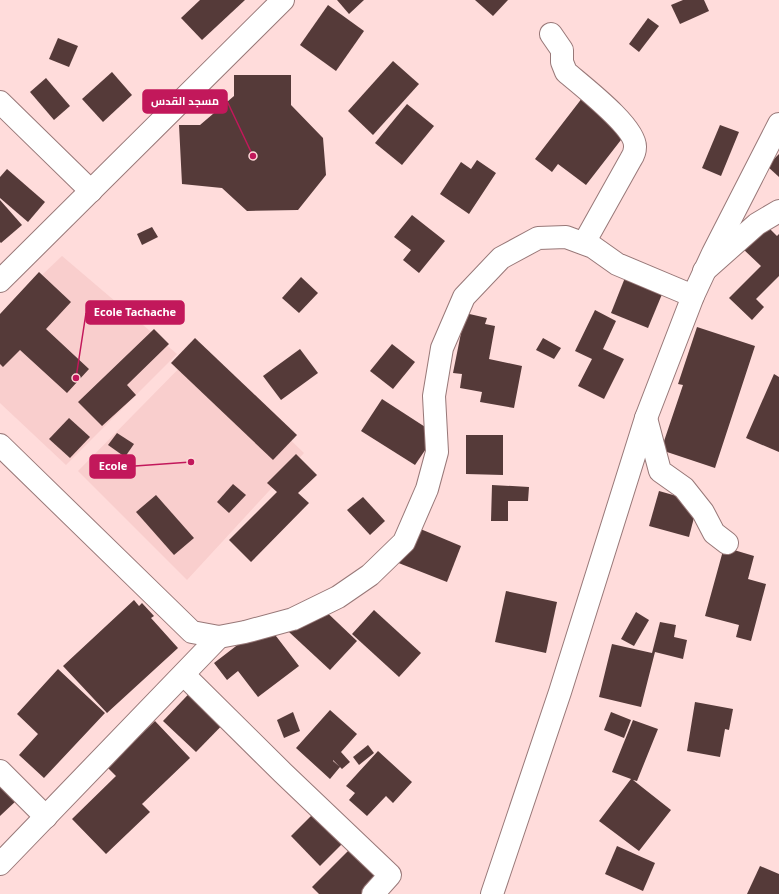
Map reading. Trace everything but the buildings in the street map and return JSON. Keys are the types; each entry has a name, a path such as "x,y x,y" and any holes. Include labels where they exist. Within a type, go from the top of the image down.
{"street":[{"path":"0,281 283,0"},
{"path":"551,34 562,50 562,62 566,72 622,122 632,137 635,147 631,159 584,244"},
{"path":"0,102 91,191"},
{"path":"492,894 560,692 646,418 704,271 779,124"},
{"path":"704,271 757,224 779,211"},
{"path":"0,445 192,632 219,637 245,632 293,619 338,597 370,575 404,542 427,489 437,452 434,396 442,348 464,296 501,258 538,238 566,237 593,247 618,264 693,296"},
{"path":"646,418 660,471 684,488 703,512 714,533 727,543"},
{"path":"0,864 219,637"},
{"path":"184,675 283,773 390,875 384,890"},
{"path":"0,771 46,816"}],"shaded area":[{"path":"62,256 177,354 66,465 0,403 0,315"},
{"path":"197,350 304,453 187,580 78,471"}],"place":[{"name":"مسجد القدس","path":"253,156"},
{"name":"Ecole Tachache","path":"76,378"},
{"name":"Ecole","path":"191,462"}]}
